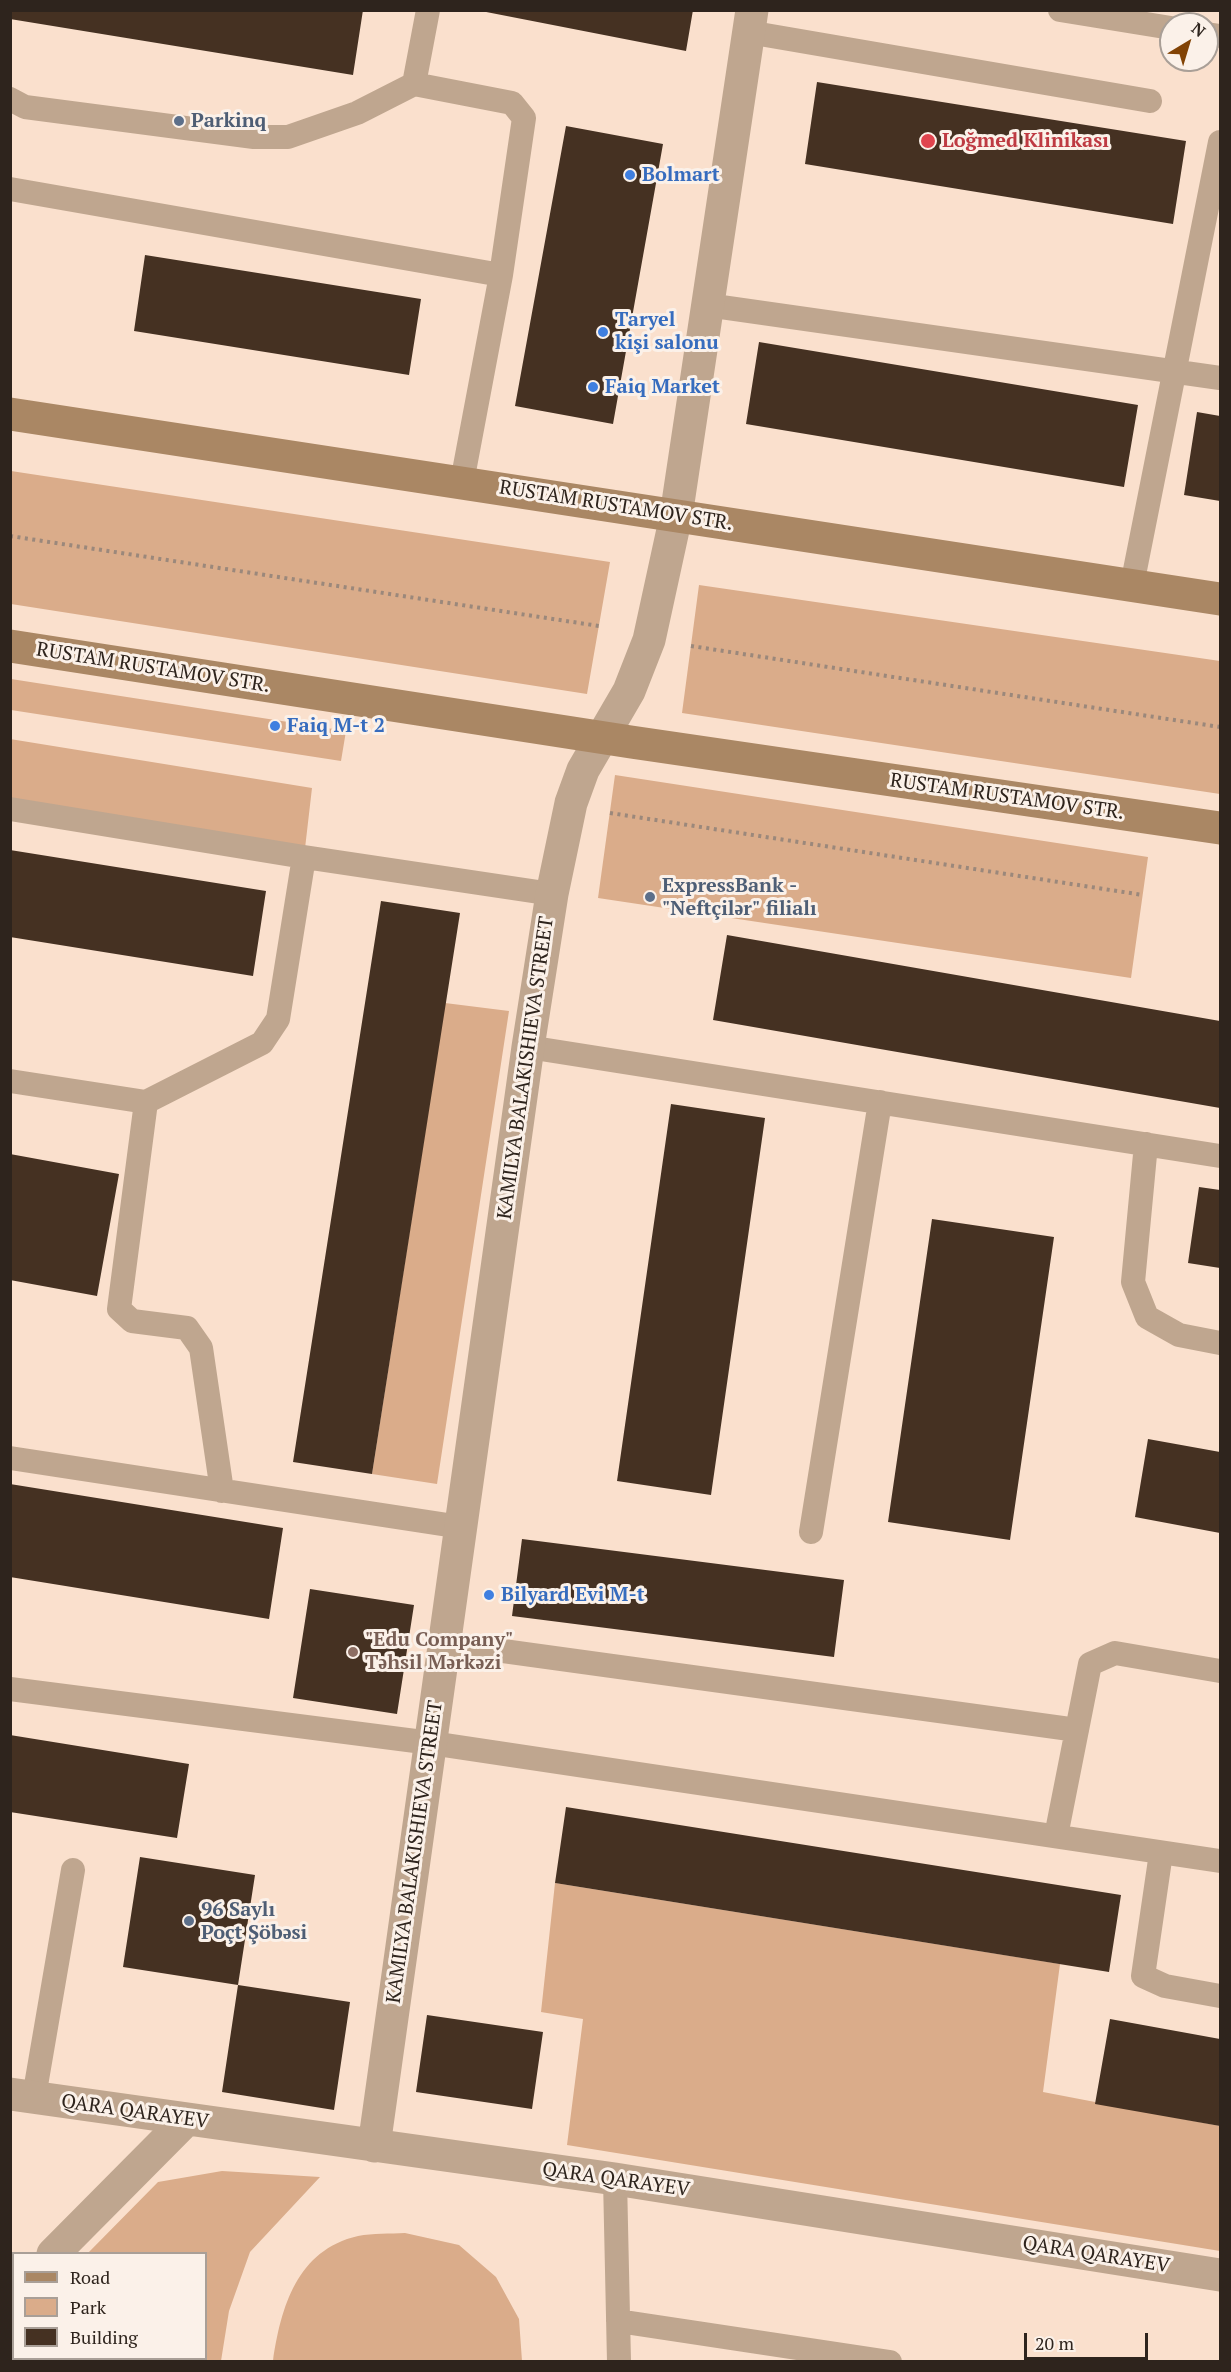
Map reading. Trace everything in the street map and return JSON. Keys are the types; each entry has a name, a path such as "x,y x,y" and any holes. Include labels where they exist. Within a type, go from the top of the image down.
{"main road":[{"name":"RUSTAM RUSTAMOV STR.","path":"10,414 1221,599"},
{"name":"RUSTAM RUSTAMOV STR.","path":"10,646 643,744 1221,828"}],"street":[{"name":"KAMILYA BALAKISHIEVA STREET","path":"374,2146 528,1047 552,894 571,802 583,770 629,691 649,640 676,516 750,21"},
{"name":"QARA QARAYEV","path":"22,2096 615,2179 1221,2275"},
{"path":"54,2252 187,2119"}],"lane":[{"path":"414,84 428,10"},
{"path":"1060,10 1159,26"},
{"path":"750,21 1150,100"},
{"path":"10,99 25,107 254,137 288,137 357,113 414,84 512,103 524,118 501,275 462,482"},
{"path":"1132,585 1221,142"},
{"path":"10,189 501,275"},
{"path":"707,305 1221,378"},
{"path":"10,809 304,857 552,894"},
{"path":"10,1080 146,1102 262,1042 278,1019 304,857"},
{"path":"528,1047 1221,1156"},
{"path":"146,1102 119,1309 132,1321 187,1328 201,1348 222,1491"},
{"path":"811,1532 880,1102"},
{"path":"1146,1144 1134,1281 1147,1317 1179,1335 1221,1343"},
{"path":"10,1458 461,1527"},
{"path":"445,1643 1077,1731"},
{"path":"1056,1836 1090,1664 1115,1653 1221,1671"},
{"path":"10,1689 431,1743 1221,1862"},
{"path":"1161,1852 1143,1976 1165,1986 1221,1996"},
{"path":"22,2096 73,1870"},
{"path":"615,2179 619,2361"},
{"path":"618,2321 890,2361"}],"path":[{"path":"10,536 599,626"},
{"path":"691,646 1221,727"},
{"path":"610,813 1143,896"}],"green space":[{"path":"11,471 610,562 587,694 11,604"},
{"path":"699,585 1220,661 1220,794 682,713"},
{"path":"11,679 346,731 341,761 11,710"},
{"path":"10,739 312,788 304,857 11,809"},
{"path":"615,775 1148,857 1131,978 598,898"},
{"path":"445,1003 509,1011 437,1484 372,1474"},
{"path":"555,1883 1060,1964 1043,2092 1220,2126 1220,2251 567,2145 583,2019 541,2012"},
{"path":"222,2171 320,2177 250,2252 229,2311 221,2361 11,2361 12,2334 12,2360 207,2360 207,2252 89,2252 158,2182"},
{"path":"405,2233 459,2245 496,2277 519,2319 522,2361 273,2361 287,2301 306,2267 337,2243 358,2236"}],"building":[{"path":"10,10 363,10 353,75 10,19"},
{"path":"476,10 693,10 686,51"},
{"path":"817,82 1186,141 1173,224 805,164"},
{"path":"566,126 663,144 613,424 515,406"},
{"path":"145,255 421,299 409,375 134,331"},
{"path":"759,342 1138,405 1124,487 746,424"},
{"path":"1197,412 1220,416 1220,501 1184,495"},
{"path":"10,850 266,891 253,976 10,937"},
{"path":"381,901 460,913 372,1474 293,1462"},
{"path":"727,935 1220,1021 1220,1108 713,1020"},
{"path":"671,1104 765,1118 711,1495 617,1481"},
{"path":"10,1154 119,1174 97,1296 10,1280"},
{"path":"1199,1187 1220,1190 1220,1268 1188,1263"},
{"path":"932,1219 1054,1237 1010,1540 888,1522"},
{"path":"1148,1439 1220,1452 1220,1533 1135,1517"},
{"path":"10,1484 283,1528 269,1619 10,1577"},
{"path":"522,1539 844,1580 834,1657 512,1616"},
{"name":"\"Edu Company\" Təhsil Mərkəzi","path":"310,1589 414,1605 397,1714 293,1698"},
{"path":"10,1735 189,1764 177,1838 10,1812"},
{"path":"566,1807 1121,1895 1109,1972 555,1883"},
{"name":"96 Saylı Poçt Şöbəsi","path":"140,1857 255,1875 238,1985 123,1967"},
{"path":"238,1985 350,2002 334,2110 222,2092"},
{"path":"427,2015 543,2032 532,2109 416,2092"},
{"path":"1110,2019 1220,2039 1220,2126 1095,2104"}],"place":[{"name":"Parkinq","path":"179,121"},
{"name":"Loğmed Klinikası","path":"928,141"},
{"name":"Bolmart","path":"630,175"},
{"name":"Taryel kişi salonu","path":"603,332"},
{"name":"Faiq Market","path":"593,387"},
{"name":"Faiq M-t 2","path":"275,726"},
{"name":"ExpressBank - \"Neftçilər\" filialı","path":"650,897"},
{"name":"Bilyard Evi M-t","path":"489,1595"},
{"name":"\"Edu Company\" Təhsil Mərkəzi","path":"353,1652"},
{"name":"96 Saylı Poçt Şöbəsi","path":"189,1921"}]}
